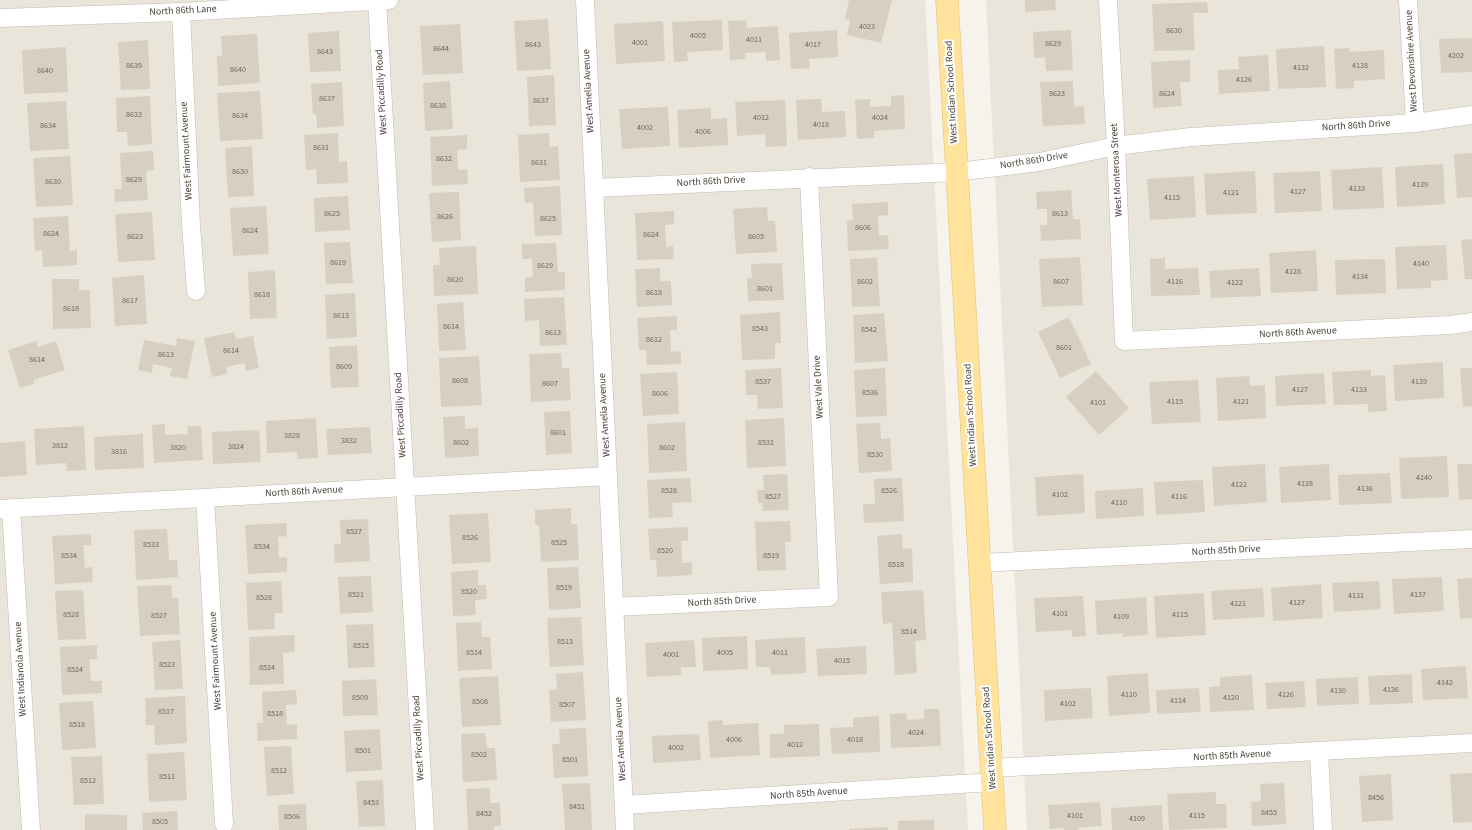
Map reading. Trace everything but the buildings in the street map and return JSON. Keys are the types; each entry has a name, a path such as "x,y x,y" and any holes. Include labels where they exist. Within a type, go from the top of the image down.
{"main road":[{"name":"West Indian School Road","path":"947,0 979,563 996,830"}],"street":[{"name":"North 86th Lane","path":"0,18 181,12 381,0"},
{"name":"West Piccadilly Road","path":"381,0 405,487 424,830"},
{"name":"West Amelia Avenue","path":"585,0 625,830"},
{"name":"West Monterosa Street","path":"1108,0 1124,341"},
{"name":"West Devonshire Avenue","path":"1408,0 1415,123"},
{"name":"West Fairmount Avenue","path":"181,12 191,225 196,290"},
{"name":"North 86th Drive","path":"594,188 809,177 957,172 1039,162 1116,146 1191,137 1415,123 1472,115"},
{"name":"West Vale Drive","path":"809,177 829,597"},
{"name":"North 86th Avenue","path":"1124,341 1435,326 1472,322"},
{"name":"North 86th Avenue","path":"6,509 608,476"},
{"name":"West Fairmount Avenue","path":"206,498 224,824"},
{"name":"West Indianola Avenue","path":"6,509 31,830"},
{"name":"North 85th Drive","path":"979,563 1472,538"},
{"name":"North 85th Drive","path":"614,607 829,597"},
{"name":"North 85th Avenue","path":"624,805 993,775 1319,752 1472,743"},
{"path":"1319,752 1323,830"}],"shaded area":[{"path":"0,0 925,0 968,830 0,830"},
{"path":"986,0 1472,0 1472,830 1027,830"}]}
